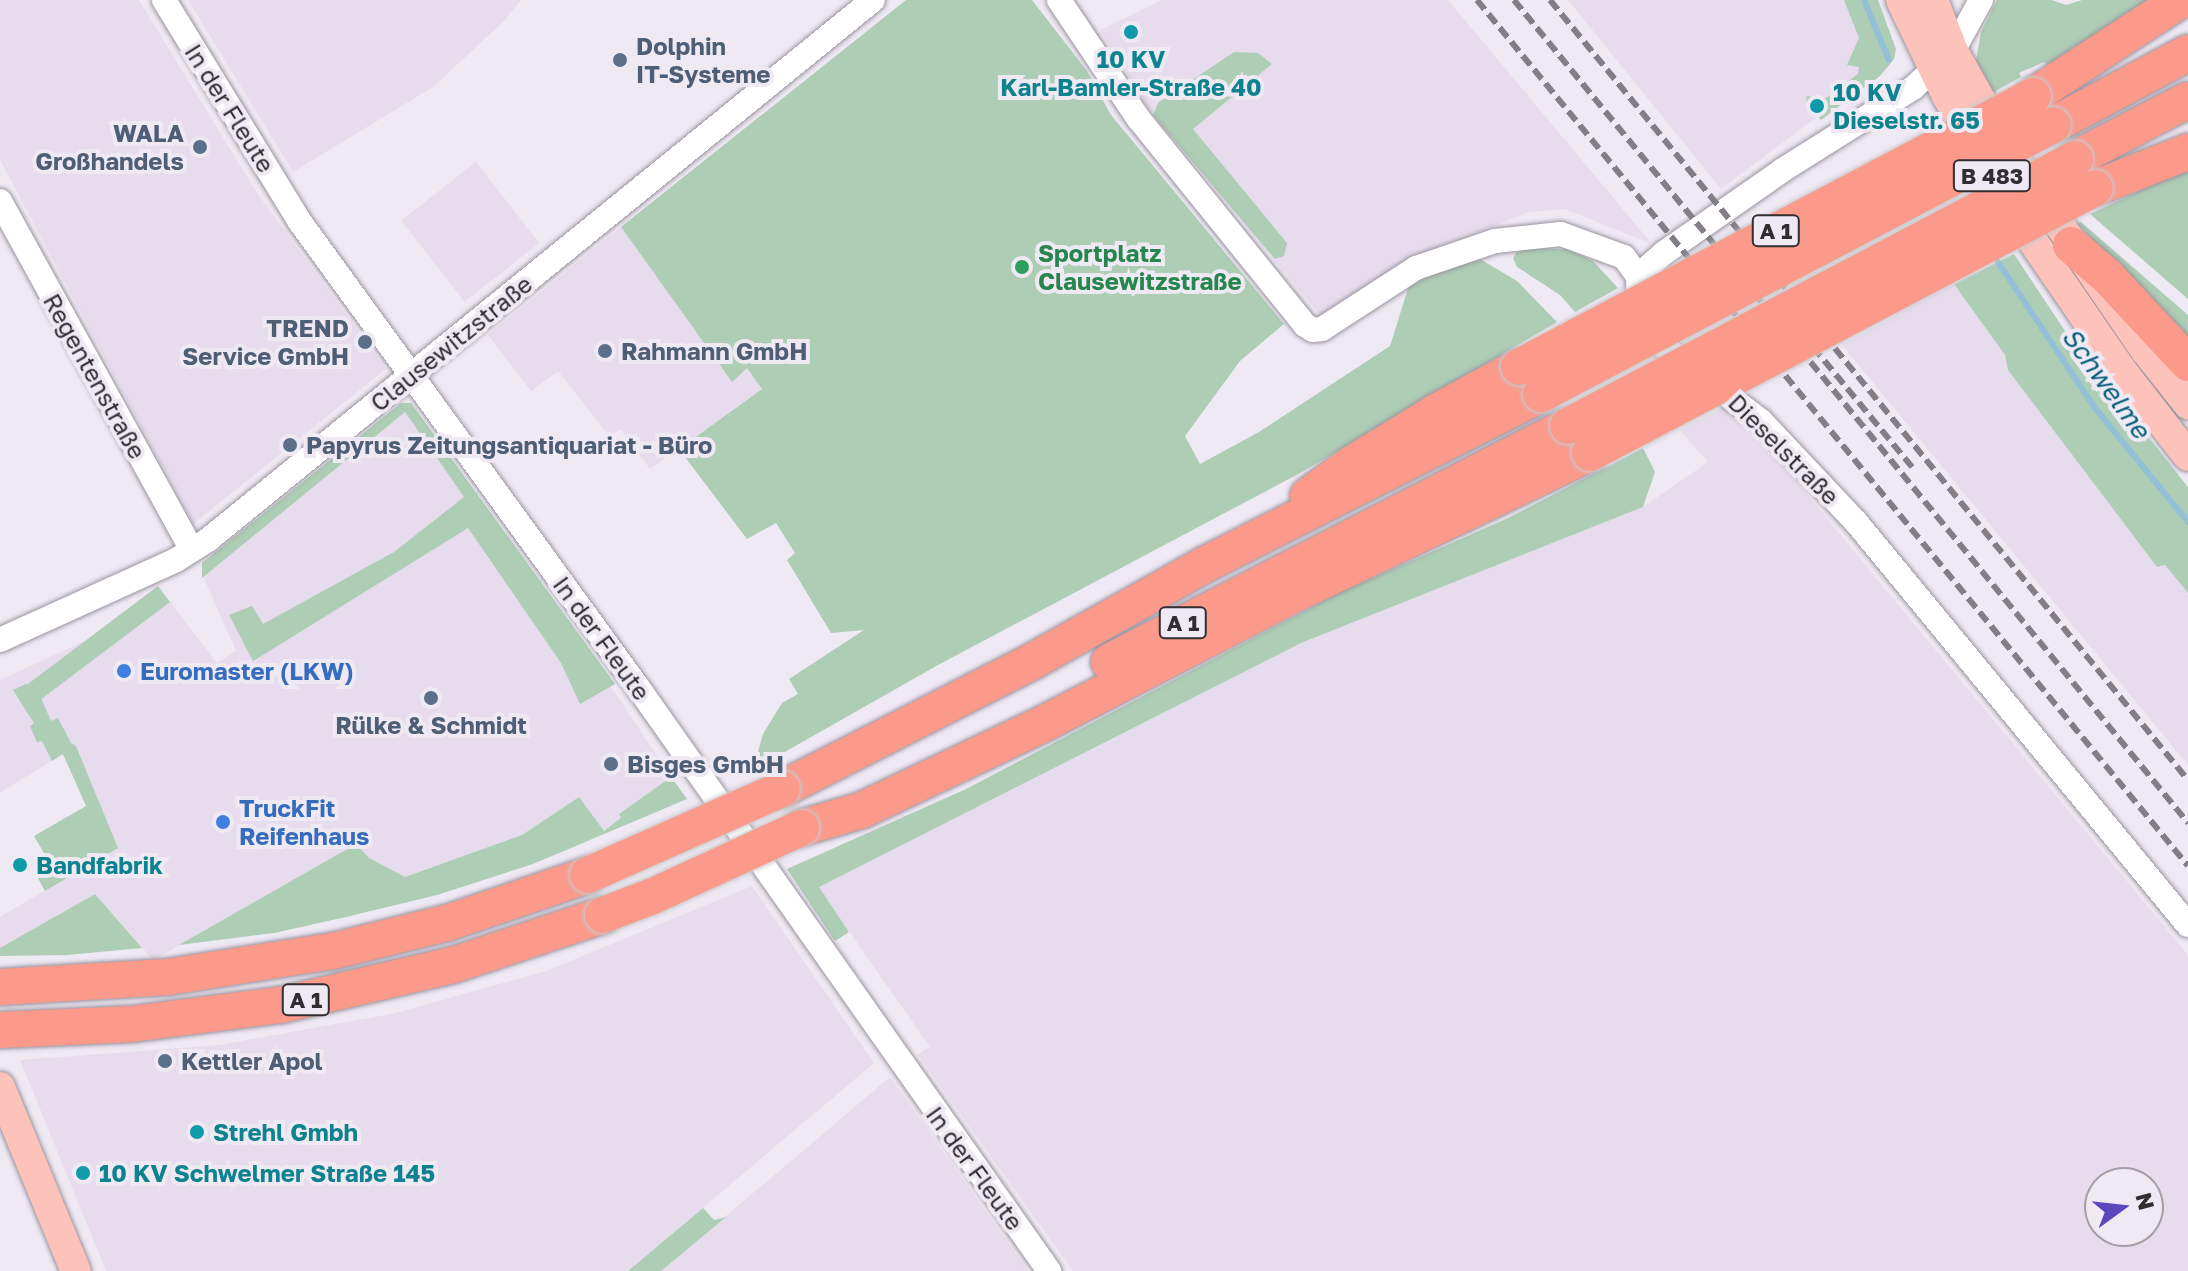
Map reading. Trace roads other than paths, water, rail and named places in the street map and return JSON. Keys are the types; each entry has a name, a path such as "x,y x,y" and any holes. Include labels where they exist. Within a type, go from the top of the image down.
{"highway":[{"path":"2043,110 2180,0"},
{"name":"A 1","path":"0,987 105,983 218,971 398,936 494,908 599,871 782,789 1033,661 1239,547 1362,488 1530,380 2043,110 2188,53"},
{"path":"2085,174 2188,100"},
{"path":"2085,174 2188,152"},
{"name":"A 1","path":"0,1030 182,1019 281,1005 393,981 513,947 615,910 801,828 862,810 1047,722 1310,586 1579,440 2085,174"},
{"path":"2071,245 2107,276 2188,363"}],"main road":[{"name":"B 483","path":"1901,0 2011,154 2071,245 2188,404"},
{"name":"B 483","path":"1933,0 1944,60 1977,152 2049,267 2188,456"},
{"path":"1,1093 76,1271"}],"street":[{"name":"In der Fleute","path":"164,0 300,222 412,374 1049,1271"},
{"name":"Clausewitzstraße","path":"0,640 192,550 873,0"},
{"path":"1059,0 1138,118 1305,325 1313,330 1322,329 1416,268 1495,241 1561,234 1624,257 1638,276 1664,253 1783,170 1913,88 1944,60 1981,0"},
{"name":"Regentenstraße","path":"0,201 192,550"},
{"name":"Dieselstraße","path":"1638,276 1639,305 1655,340 1761,421 1900,572 2188,925"}],"waterway":[{"name":"Schwelme","path":"1864,0 1889,60"},
{"name":"Schwelme","path":"1998,262 2095,408 2188,522"}],"railway":[{"path":"1477,0 2188,866"},
{"path":"1514,0 2188,823"},
{"path":"1550,0 2188,780"},
{"path":"1790,319 1912,467"}],"place":[{"name":"10 KV Karl-Bamler-Straße 40","path":"1131,32"},
{"name":"Dolphin IT-Systeme","path":"620,60"},
{"name":"10 KV Dieselstr. 65","path":"1817,106"},
{"name":"WALA Großhandels","path":"200,147"},
{"name":"Sportplatz Clausewitzstraße","path":"1022,267"},
{"name":"TREND Service GmbH","path":"365,342"},
{"name":"Rahmann GmbH","path":"605,351"},
{"name":"Papyrus Zeitungsantiquariat - Büro","path":"290,445"},
{"name":"Euromaster (LKW)","path":"124,671"},
{"name":"Rülke & Schmidt","path":"431,698"},
{"name":"Bisges GmbH","path":"611,764"},
{"name":"TruckFit Reifenhaus","path":"223,822"},
{"name":"Bandfabrik","path":"20,865"},
{"name":"Kettler Apol","path":"165,1061"},
{"name":"Strehl Gmbh","path":"197,1132"},
{"name":"10 KV Schwelmer Straße 145","path":"83,1173"}]}
